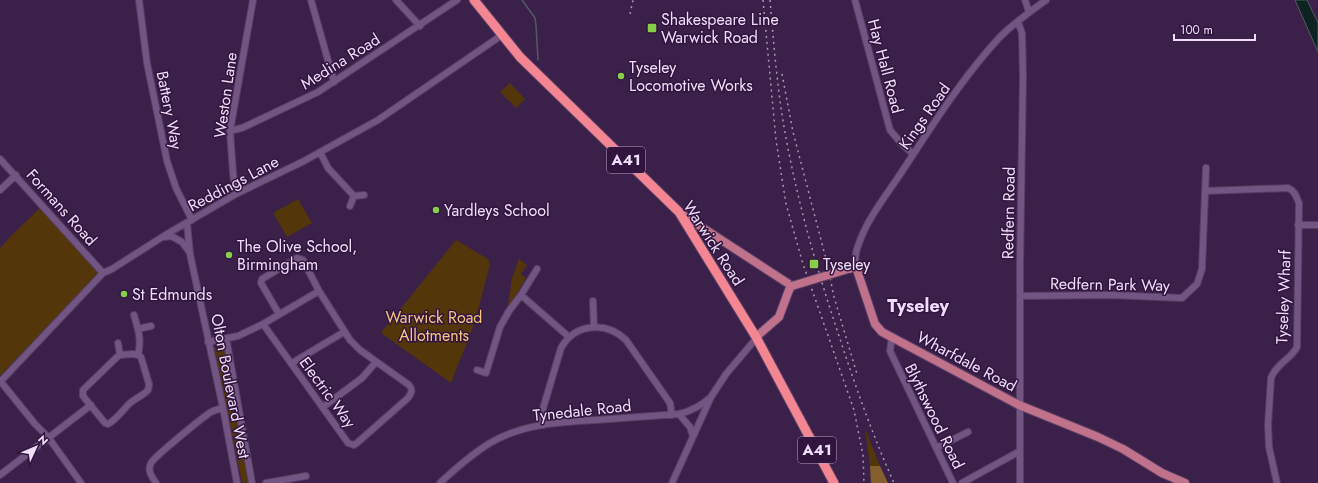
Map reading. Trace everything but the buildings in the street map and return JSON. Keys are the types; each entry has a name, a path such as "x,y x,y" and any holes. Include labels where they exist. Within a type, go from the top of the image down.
{"highway":[{"name":"Warwick Road","path":"474,0 502,35 543,80 679,212 756,337 834,483"}],"main road":[{"path":"679,212 792,286"},
{"path":"692,233 699,230 710,233"},
{"path":"756,337 779,317 789,290 792,286 852,268"},
{"name":"Wharfdale Road","path":"852,268 875,324 882,332 1019,405 1098,437 1123,449 1162,473 1185,483"}],"street":[{"name":"Battery Way","path":"139,0 147,63 167,161 189,221"},
{"name":"Weston Lane","path":"236,194 230,131 253,0"},
{"path":"311,0 334,82"},
{"path":"396,0 420,26"},
{"name":"Medina Road","path":"230,131 242,128 318,92 420,26 457,0"},
{"name":"Hay Hall Road","path":"855,0 890,130 913,154"},
{"path":"1025,0 1029,12"},
{"name":"Kings Road","path":"852,268 863,234 871,220 913,154 962,83 1000,37 1029,12 1046,0"},
{"name":"Redfern Road","path":"1018,22 1022,33 1023,75 1019,405 1020,483"},
{"name":"Reddings Lane","path":"0,382 104,272 112,269 189,221 236,194 320,152 378,120 502,35"},
{"path":"320,152 328,168 354,196"},
{"name":"Formans Road","path":"0,159 104,272"},
{"name":"Redfern Park Way","path":"1020,296 1110,295 1182,298 1196,284 1202,269 1206,168"},
{"path":"0,190 16,175"},
{"name":"Tyseley Wharf","path":"1205,191 1288,188 1293,190 1298,199 1298,347 1294,353 1273,372 1271,378 1268,425 1269,447 1277,483"},
{"path":"354,196 364,195"},
{"path":"350,206 354,196"},
{"name":"Olton Boulevard West","path":"189,221 190,254 223,408 237,483"},
{"path":"1298,225 1318,225"},
{"path":"163,237 171,236 182,242 190,254"},
{"path":"279,314 261,283 262,278 297,258 303,260 319,292 344,332 360,350 376,362 362,378 323,407"},
{"path":"477,370 486,373 500,327 537,269"},
{"path":"208,342 238,336 263,324 319,292"},
{"path":"521,295 569,337"},
{"path":"593,301 594,327"},
{"path":"134,315 140,333 141,346 138,354"},
{"name":"Electric Way","path":"263,324 348,443 354,445 408,398 412,392 409,385 376,362"},
{"path":"138,329 151,326"},
{"path":"543,425 542,412 545,399 561,348 569,337 579,331 594,327 609,329 618,333 626,340 670,403 675,414 690,426 693,436"},
{"path":"292,363 344,332"},
{"path":"672,483 711,396 726,374 756,337"},
{"name":"Blythswood Road","path":"892,337 890,351 953,483"},
{"path":"118,344 120,355"},
{"path":"226,344 252,483"},
{"path":"138,354 143,361 149,384 147,391 130,403 123,412 108,424 105,423 83,396 84,390 120,355 138,354"},
{"path":"0,382 48,438 81,483"},
{"name":"Tynedale Road","path":"440,483 469,457 491,443 510,435 543,425 675,414 691,411 703,404 711,396"},
{"path":"0,475 91,405"},
{"path":"156,483 150,476 150,469 153,460 196,423 211,412 223,408"},
{"path":"936,448 968,432"},
{"name":"Blythswood Road","path":"962,483 1020,451"},
{"path":"266,483 306,476"}],"green space":[{"path":"510,83 525,99 516,108 500,92"},
{"path":"298,199 312,223 287,237 273,213"},
{"path":"40,208 99,272 0,376 0,248"},
{"name":"Warwick Road Allotments","path":"456,240 488,259 490,264 475,322 451,383 381,333"},
{"path":"519,259 527,265 521,274 526,278 514,299 508,306 512,278"},
{"path":"224,345 249,483 242,482 214,348"},
{"path":"865,428 880,466 870,466"}],"shaded area":[{"path":"1295,0 1307,0 1318,23 1318,52"},
{"path":"870,466 880,466 888,483 871,483"}],"waterway":[{"path":"522,0 535,18 538,60"}],"railway":[{"path":"630,14 633,0"},
{"path":"763,0 776,140 786,204 803,264 854,410 863,455 864,483"},
{"path":"770,0 781,108 798,196 822,282 852,376 894,483"},
{"path":"782,74 793,132 827,263 834,297 857,374"}],"place":[{"name":"Shakespeare Line Warwick Road","path":"652,28"},
{"name":"Tyseley Locomotive Works","path":"621,76"},
{"name":"Yardleys School","path":"436,210"},
{"name":"The Olive School, Birmingham","path":"229,255"},
{"name":"Tyseley","path":"814,264"},
{"name":"St Edmunds","path":"124,294"}],"district":[{"name":"Tyseley","path":"918,306"}]}
